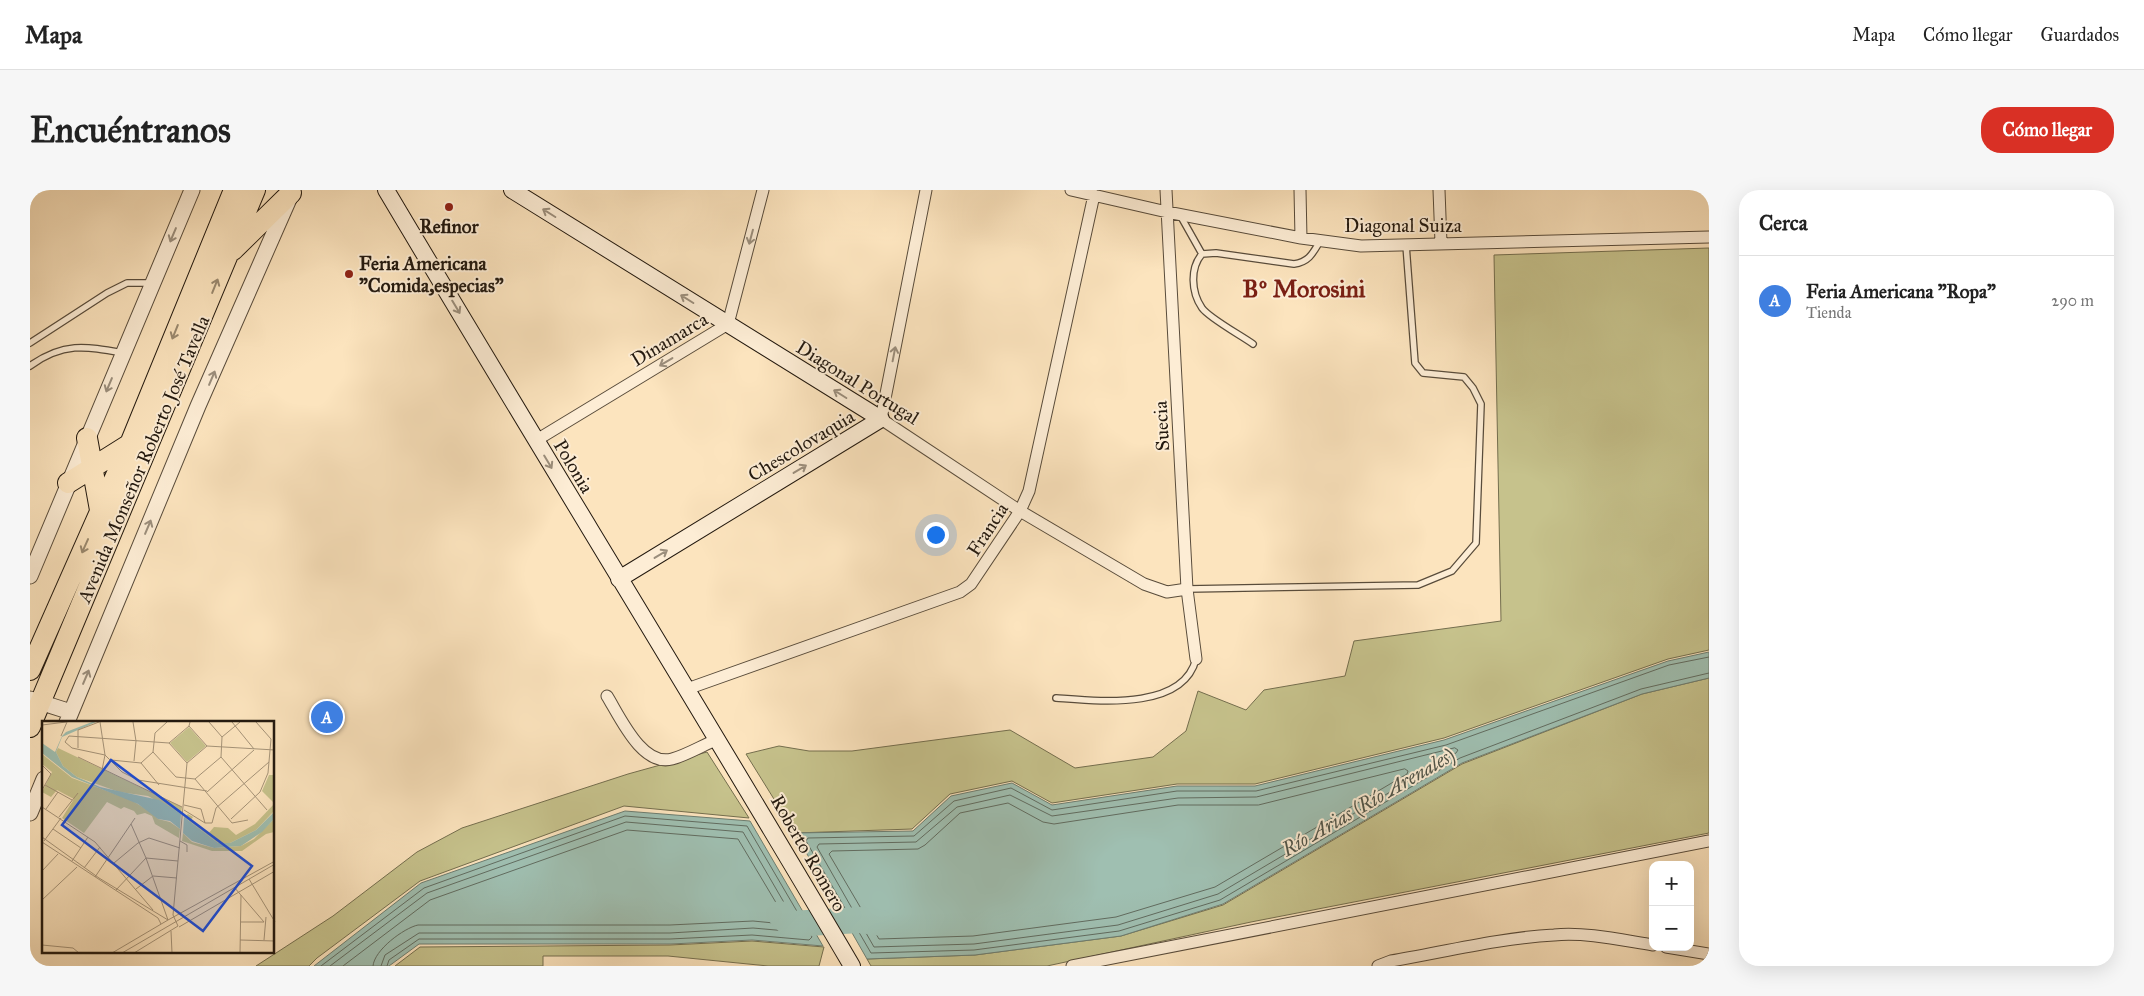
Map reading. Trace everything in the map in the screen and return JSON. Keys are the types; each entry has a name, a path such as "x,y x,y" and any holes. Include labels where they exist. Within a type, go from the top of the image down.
{"highway":[{"name":"Avenida Monseñor Roberto José Tavella","path":"30,670 130,444 234,190"},
{"name":"Avenida Monseñor Roberto José Tavella","path":"30,727 35,701 152,439 255,190"},
{"path":"227,257 292,191"},
{"path":"86,438 100,510"},
{"path":"68,483 92,470 130,444"}],"main road":[{"name":"Polonia","path":"386,190 619,579 731,760"},
{"name":"Diagonal Portugal","path":"512,190 882,419"},
{"name":"Chescolovaquia","path":"619,579 882,419"},
{"name":"Roberto Romero","path":"731,760 852,966"}],"street":[{"path":"30,576 86,438 192,190"},
{"name":"Dinamarca","path":"536,441 728,324 764,190"},
{"name":"Chescolovaquia","path":"882,419 926,190"},
{"name":"Diagonal Suiza","path":"1072,190 1180,215 1301,238 1361,246 1709,237"},
{"name":"Suecia","path":"1166,190 1187,589 1196,659"},
{"path":"1300,190 1301,238"},
{"path":"1439,190 1441,243"},
{"path":"35,701 69,717 198,406 292,191"},
{"name":"Francia","path":"687,689 960,592 971,584 1020,511 1029,491 1094,195"},
{"name":"Diagonal Portugal","path":"882,419 1020,511 1144,584 1167,592 1187,589"},
{"path":"607,696 647,755 661,760 672,759 718,739"},
{"path":"30,813 42,784"},
{"path":"1072,966 1709,841"},
{"path":"1378,966 1391,961 1555,934 1649,944"},
{"path":"1691,951 1709,954"}],"lane":[{"path":"1180,215 1202,254"},
{"path":"1202,254 1216,253 1294,264 1304,263 1311,257 1320,241"},
{"path":"1187,589 1418,585 1452,571 1476,543 1481,404 1473,388 1464,377 1423,373 1416,363 1406,244"},
{"path":"1202,254 1193,270 1194,287 1202,309 1253,344"},
{"path":"30,343 107,293 127,283 152,283"},
{"path":"30,366 70,346 88,346 123,353"},
{"path":"1056,698 1099,701 1141,699 1165,692 1184,682 1193,672 1196,659"}],"shaded area":[{"path":"1709,248 1709,650 1668,659 1444,738 1255,784 1177,784 1052,803 1012,781 950,794 912,829 795,833 746,754 779,746 809,751 852,751 1010,730 1075,768 1153,757 1186,731 1198,691 1246,710 1264,690 1345,676 1354,641 1501,621 1494,255"},
{"path":"1709,678 1709,833 1251,922 1047,966 871,966 867,959 975,955 1121,936 1223,905 1462,764 1642,694"},
{"path":"707,752 749,818 624,806 420,881 309,966 256,966 333,916 417,852 462,828 628,774"},
{"path":"752,941 824,947 819,966 768,966 668,956 543,956 543,966 395,966 420,947 670,945"}],"water":[{"path":"1709,652 1709,678 1642,694 1462,763 1223,904 1121,936 975,955 867,959 795,833 913,831 951,796 1012,783 1052,805 1177,786 1255,786 1444,740 1668,661"},
{"path":"625,811 750,821 823,946 752,940 671,944 419,944 389,966 314,966 421,883"}],"waterway":[{"name":"Río Arias (Río Arenales)","path":"780,914 790,924 860,920 881,923"}],"place":[{"name":"Refinor","path":"449,207"},
{"name":"Feria Americana \"Comida,especias\"","path":"349,274"},
{"name":"Feria Americana \"Ropa\"","path":"327,717"}],"district":[{"name":"Bº Morosini","path":"1304,289"}]}
